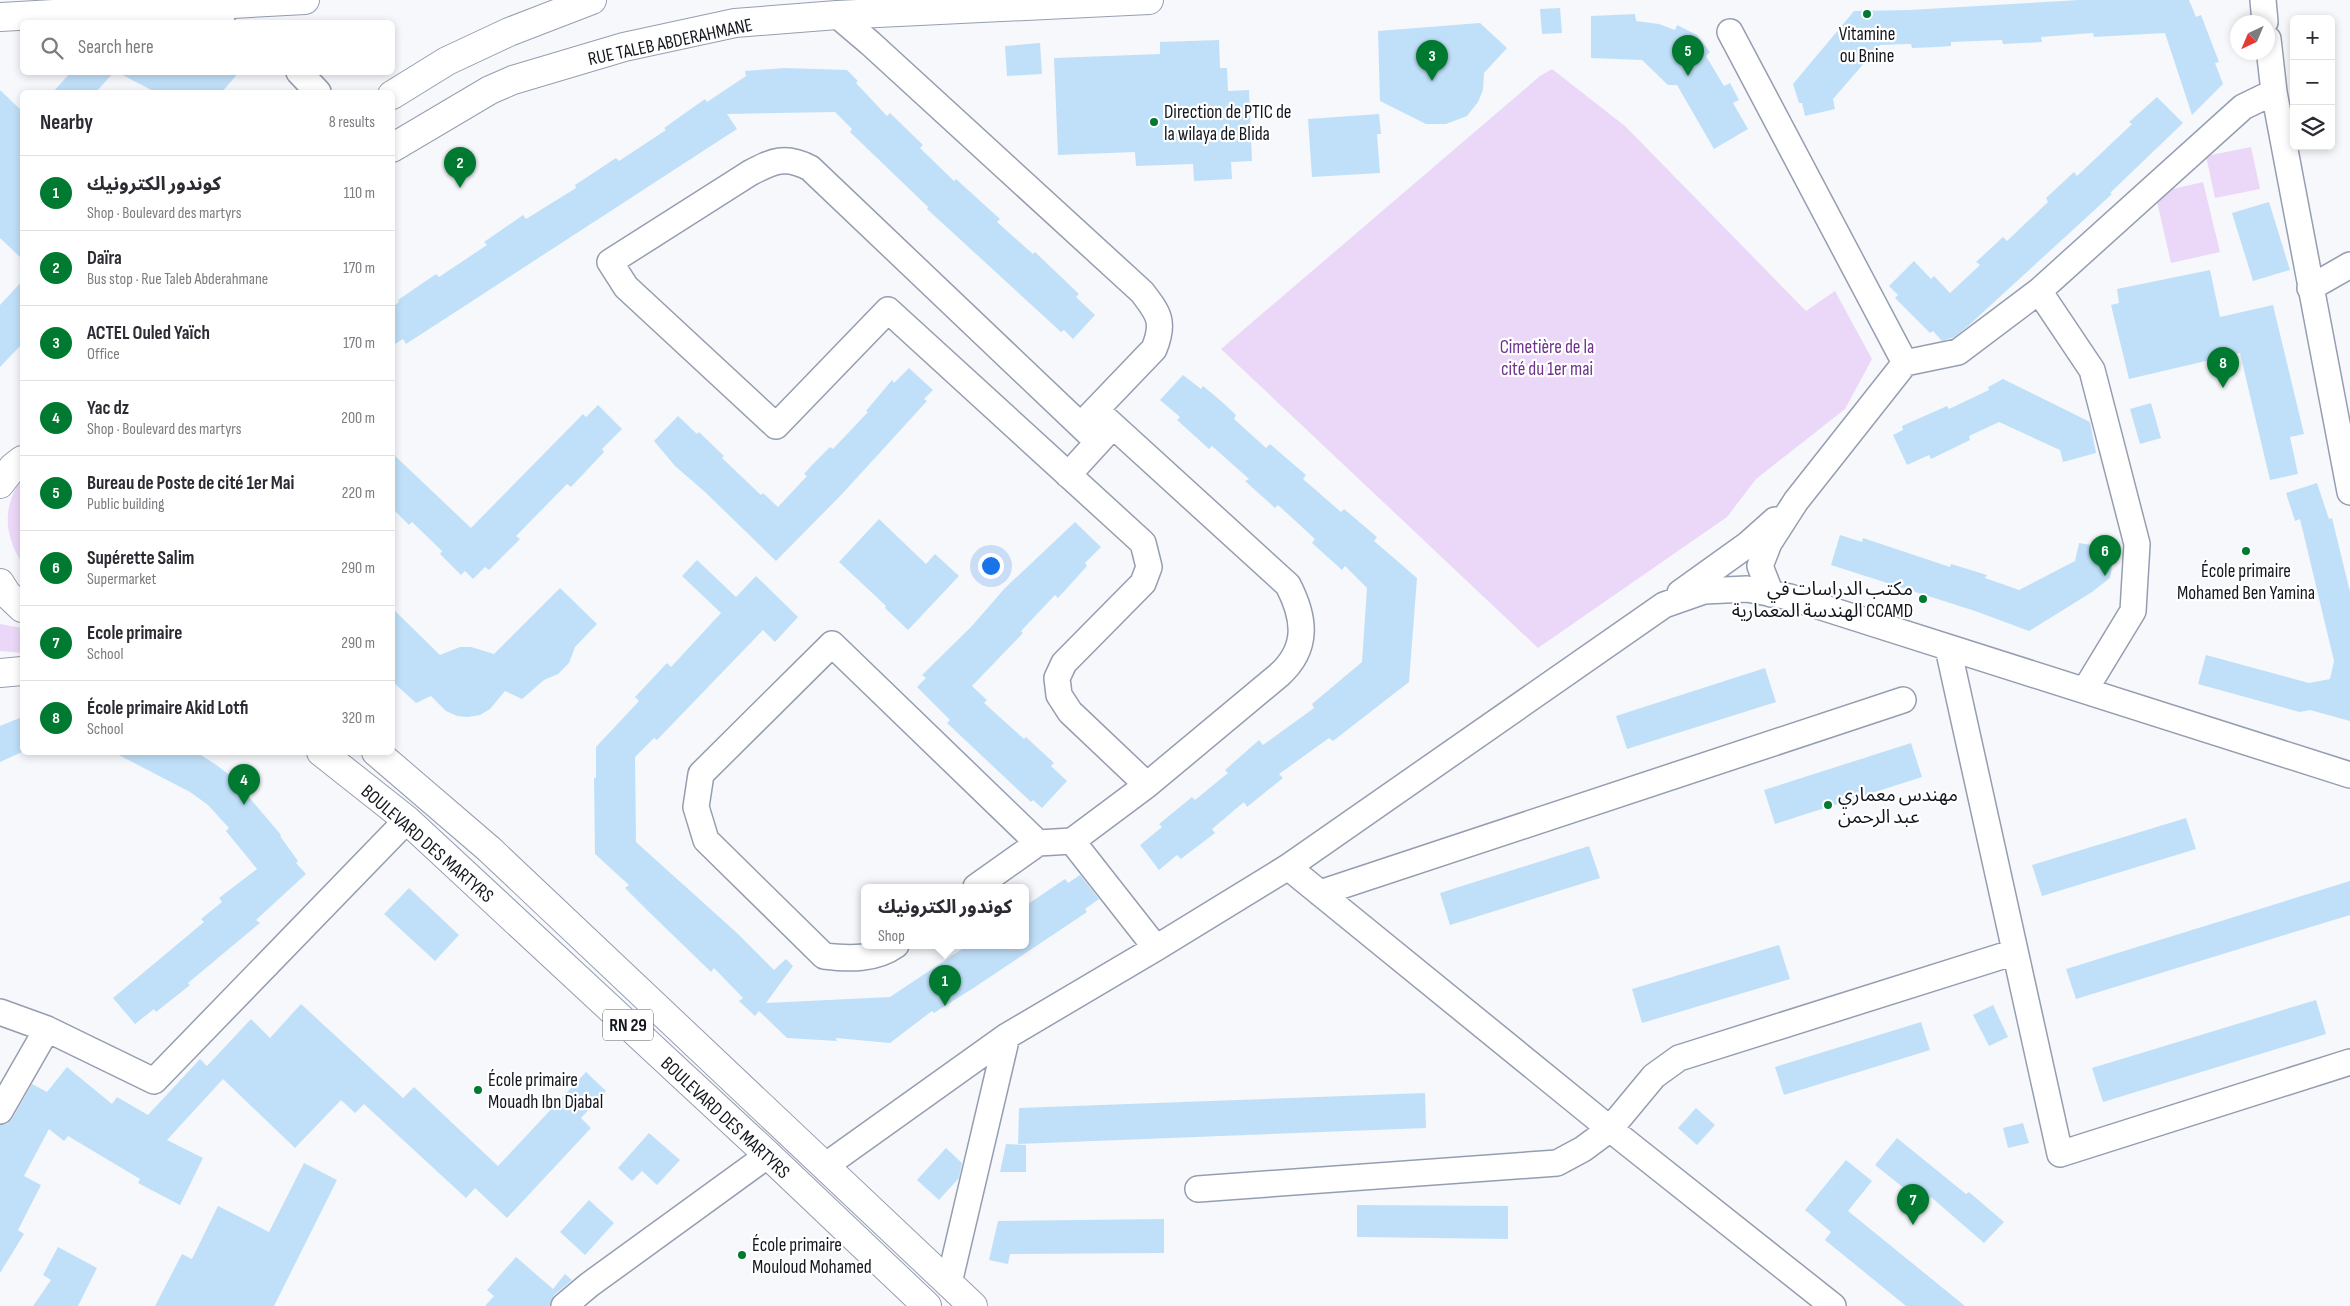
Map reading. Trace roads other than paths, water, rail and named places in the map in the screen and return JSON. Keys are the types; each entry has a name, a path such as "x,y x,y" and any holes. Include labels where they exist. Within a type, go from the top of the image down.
{"main road":[{"path":"0,17 305,0"},
{"path":"395,93 446,61 509,32 592,0"},
{"name":"RUE TALEB ABDERAHMANE","path":"395,146 490,90 513,80 624,47 735,23 837,15 1149,0"},
{"path":"0,484 13,467 20,462"},
{"path":"0,583 7,594 20,606"},
{"path":"0,618 20,614"},
{"path":"0,673 20,671"},
{"name":"BOULEVARD DES MARTYRS","path":"325,755 407,820 768,1155 926,1306"},
{"name":"BOULEVARD DES MARTYRS","path":"380,755 489,848 973,1306"}],"street":[{"path":"2262,0 2264,15"},
{"path":"184,7 217,20"},
{"path":"837,15 1142,292 1154,308 1161,322 1160,334 1154,349 1097,426 1068,475"},
{"path":"1730,32 1905,363"},
{"path":"2270,60 2274,92 2310,288 2346,452 2350,492"},
{"path":"302,75 316,90"},
{"path":"1771,594 1760,566 1769,543 1796,501 1905,363 1958,352 2039,291 2243,107 2274,92"},
{"path":"980,884 1038,843 1072,841 1147,785 1287,668 1294,659 1302,638 1298,605 1288,585 1097,426 810,168 796,161 773,161 750,173 610,262 626,287 776,426 888,310 1144,542 1149,567 1143,583 1064,663 1057,678 1059,695 1070,712 1147,785"},
{"path":"2310,288 2350,265"},
{"path":"2039,291 2092,370 2137,544 2133,610 2085,690"},
{"path":"825,1166 1007,1036 1288,867 1748,545 1796,501"},
{"path":"1664,605 1704,591 1747,589 1790,597 2350,775"},
{"path":"890,949 885,953 851,959 824,956 706,840 696,807 701,774 832,644 1038,843"},
{"path":"1948,648 2060,1154 2350,1062"},
{"path":"1320,893 1903,700"},
{"path":"0,1012 47,1029 154,1081 407,820"},
{"path":"1072,841 1156,948"},
{"path":"1288,867 1610,1129 1832,1306"},
{"path":"1198,1189 1557,1163 1583,1149 1610,1129 1654,1076 1679,1058 2015,952"},
{"path":"0,1111 47,1029"},
{"path":"949,1283 1007,1036"},
{"path":"564,1306 589,1285 768,1155"}],"place":[{"name":"Vitamine ou Bnine","path":"1867,14"},
{"name":"Bureau de Poste de cité 1er Mai","path":"1688,76"},
{"name":"ACTEL Ouled Yaïch","path":"1432,81"},
{"name":"Direction de PTIC de la wilaya de Blida","path":"1154,122"},
{"name":"Daïra","path":"460,188"},
{"name":"École primaire Akid Lotfi","path":"2223,388"},
{"name":"École primaire Mohamed Ben Yamina","path":"2246,551"},
{"name":"Supérette Salim","path":"2105,576"},
{"name":"مكتب الدراسات في الهندسة المعمارية CCAMD","path":"1923,599"},
{"name":"Yac dz","path":"244,805"},
{"name":"مهندس معماري عبد الرحمن","path":"1828,805"},
{"name":"كوندور الكترونيك","path":"945,1006"},
{"name":"École primaire Mouadh Ibn Djabal","path":"478,1090"},
{"name":"Ecole primaire","path":"1913,1225"},
{"name":"École primaire Mouloud Mohamed","path":"742,1255"}],"park label":[{"name":"Cimetière de la cité du 1er mai","path":"1547,357"}]}
